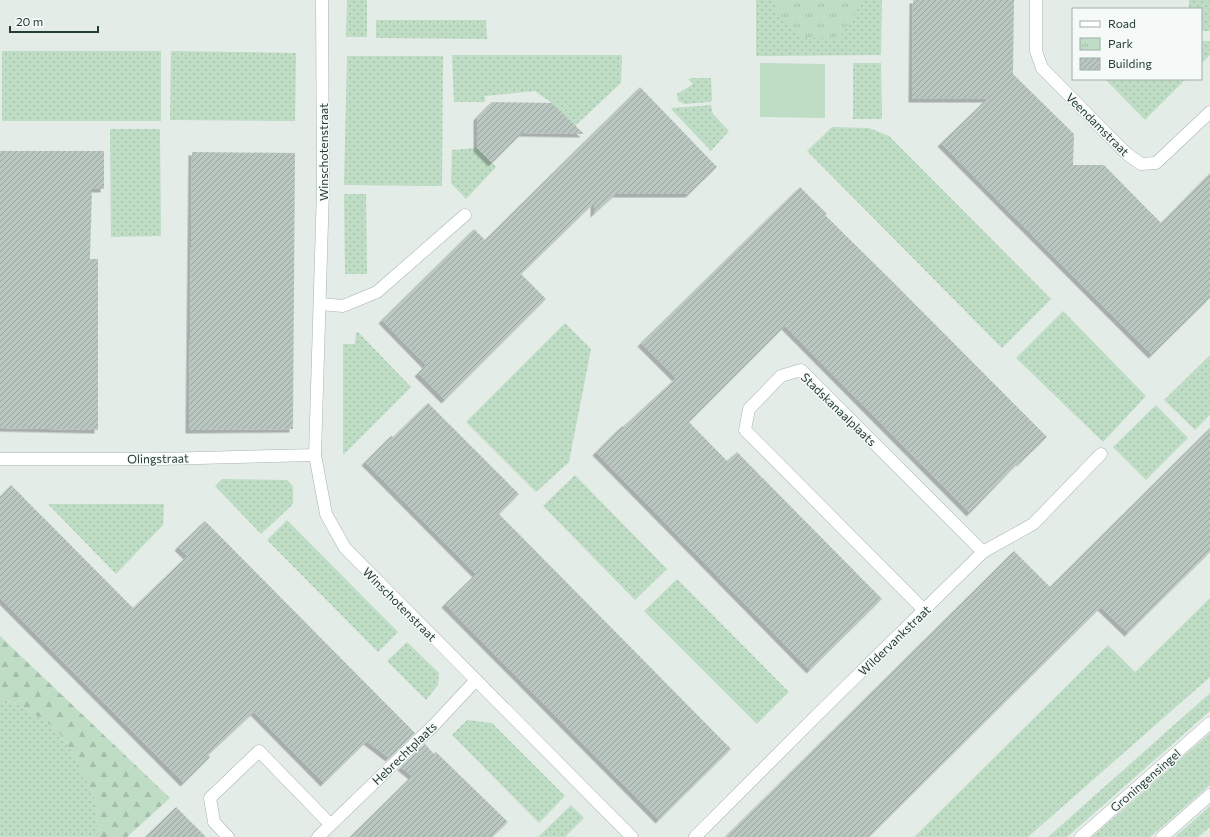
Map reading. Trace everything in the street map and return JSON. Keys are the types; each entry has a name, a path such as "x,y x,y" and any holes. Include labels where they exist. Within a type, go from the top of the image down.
{"street":[{"name":"Winschotenstraat","path":"322,0 323,189 315,455 326,514 344,548 632,837"},
{"name":"Veendamstraat","path":"1036,0 1036,51 1042,68 1127,154 1141,164 1156,163 1210,112"},
{"path":"320,304 343,306 377,292 465,215"},
{"name":"Stadskanaalplaats","path":"924,610 745,430 749,409 781,376 801,370 983,552"},
{"name":"Wildervankstraat","path":"696,837 817,714 983,552 1033,524 1101,454"},
{"name":"Olingstraat","path":"0,459 160,459 315,455"},
{"name":"Hebrechtplaats","path":"318,837 435,724 476,680"},
{"name":"Groningensingel","path":"1081,837 1210,723"},
{"path":"228,837 214,822 210,798 259,751 330,824"},
{"path":"1162,837 1210,795"}],"green space":[{"path":"347,0 367,0 367,37 346,37"},
{"path":"756,0 882,0 881,55 756,56"},
{"path":"776,0 863,0 839,39 799,37 776,14"},
{"path":"1189,0 1210,0 1210,31 1202,31 1202,8 1189,8"},
{"path":"376,20 486,20 487,39 376,38"},
{"path":"1202,41 1210,41 1210,55 1202,63"},
{"path":"2,51 161,51 161,121 2,121"},
{"path":"171,51 296,53 295,121 170,120"},
{"path":"452,55 622,55 621,83 575,126 552,103 535,91 485,96 485,102 454,102"},
{"path":"347,56 443,56 442,186 344,185"},
{"path":"760,63 825,64 825,118 760,117"},
{"path":"853,63 881,63 882,119 853,119"},
{"path":"711,78 712,100 710,102 685,104 678,101 677,94 693,84 688,79"},
{"path":"1106,80 1185,80 1145,120"},
{"path":"711,105 713,114 729,131 711,151 671,109"},
{"path":"832,127 869,128 889,136 1051,299 1002,348 807,151"},
{"path":"110,129 160,129 161,236 111,237"},
{"path":"477,148 496,167 466,199 451,183 452,150"},
{"path":"344,194 366,194 367,274 345,274"},
{"path":"1063,311 1146,396 1103,442 1016,358"},
{"path":"565,323 591,349 569,462 536,492 466,422"},
{"path":"356,332 359,333 411,387 343,455 343,344 355,344"},
{"path":"1210,355 1210,415 1195,430 1164,400"},
{"path":"1156,405 1188,438 1146,480 1113,447"},
{"path":"575,475 667,569 635,600 543,506"},
{"path":"222,479 287,480 293,486 293,504 261,534 215,486"},
{"path":"48,504 164,504 163,525 116,574"},
{"path":"287,520 398,632 378,652 267,540"},
{"path":"677,579 789,692 757,724 644,611"},
{"path":"1210,598 1210,677 1028,837 914,837 1108,645 1135,672"},
{"path":"0,636 170,798 127,837 98,837 99,831 94,796 77,760 58,730 20,705 0,699"},
{"path":"407,642 439,673 438,685 426,700 387,661"},
{"path":"1210,693 1210,711 1067,837 1048,837"},
{"path":"0,699 20,705 58,730 77,760 94,796 99,831 98,837 0,837"},
{"path":"467,720 492,723 565,796 539,823 452,735"},
{"path":"1210,733 1210,785 1150,837 1092,837"},
{"path":"571,805 584,818 565,837 538,837"},
{"path":"1210,806 1210,827 1198,837 1175,837"}],"building":[{"path":"913,0 1014,0 1013,74 1074,134 1073,165 1104,165 1161,223 1210,173 1210,298 1152,355 941,143 987,99 912,99"},
{"path":"640,87 717,167 689,194 616,194 594,214 594,203 521,274 546,299 445,400 418,373 426,365 382,320 474,229 485,240"},
{"path":"492,102 552,103 584,134 522,133 492,163 477,148 477,117"},
{"path":"0,151 104,151 104,189 92,189 90,259 98,259 98,430 0,428"},
{"path":"192,152 295,153 293,429 189,430"},
{"path":"800,187 827,214 825,215 1047,437 1020,463 1019,462 970,513 785,326 689,422 727,461 737,452 882,599 810,670 596,452 622,426 623,427 676,378 641,343"},
{"path":"428,403 519,494 499,514 731,749 659,820 445,604 476,574 365,462 391,436 393,437"},
{"path":"1210,428 1210,552 1128,633 1101,607 869,837 725,837 1014,551 1050,587"},
{"path":"11,485 133,608 187,556 178,547 205,521 415,733 389,758 367,741 324,783 254,712 208,755 210,757 184,783 0,598 0,497"},
{"path":"425,744 434,754 436,752 508,822 492,837 350,837 412,776 401,767"},
{"path":"176,807 206,837 145,837"}]}
